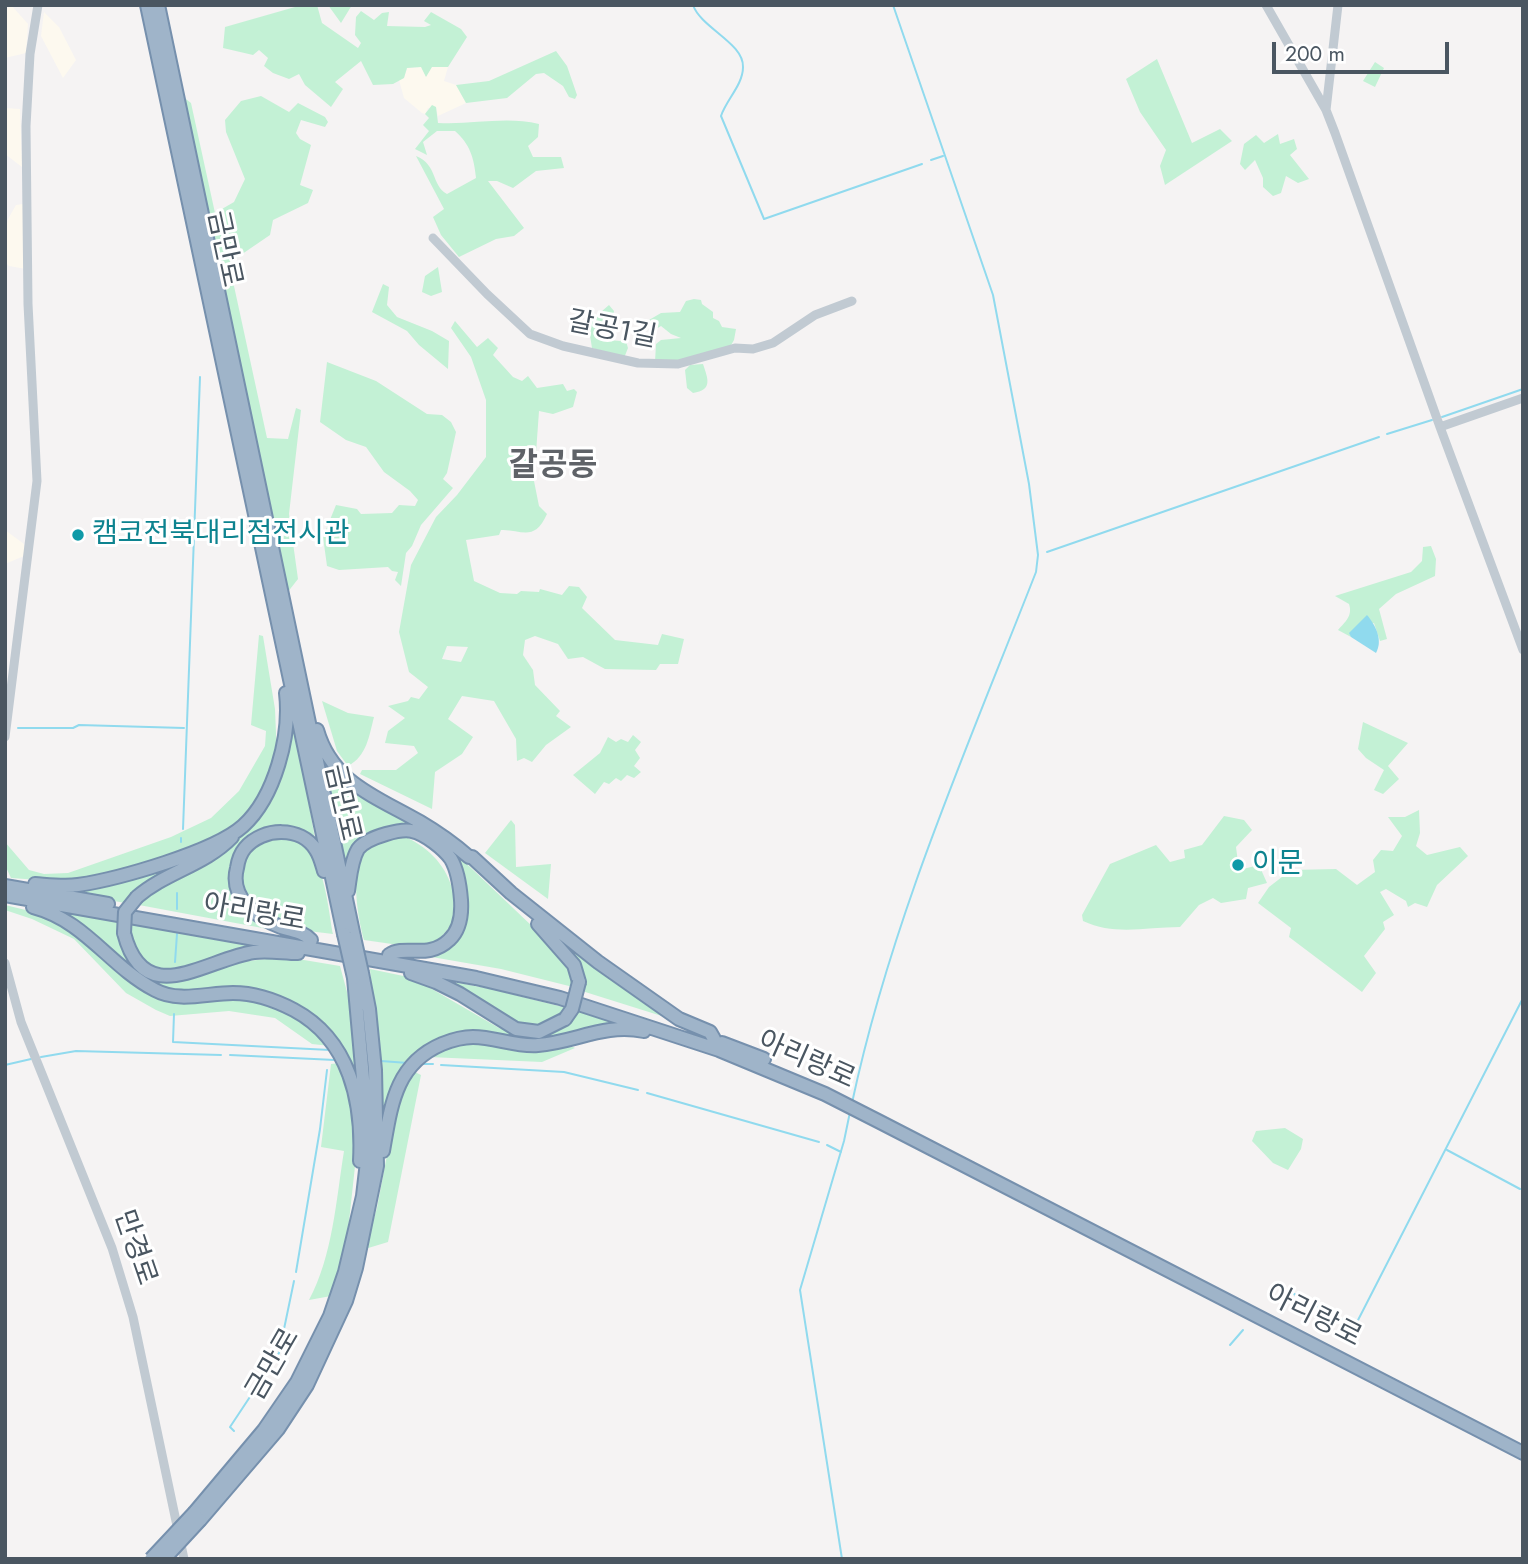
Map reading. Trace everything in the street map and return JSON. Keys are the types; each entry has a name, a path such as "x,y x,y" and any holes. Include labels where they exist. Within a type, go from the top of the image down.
{"highway":[{"name":"금만로","path":"147,5 285,660 335,886 369,1009 375,1070 377,1166 356,1268 346,1301 307,1385 278,1429 197,1516 151,1559"},
{"name":"금만로","path":"158,5 304,697 346,902 349,936"},
{"path":"285,660 282,662 287,704 280,757 264,800 220,849 152,884 137,897 125,912 124,933 130,952 143,969 154,975 170,977 186,975 217,961 256,952 309,954 311,945 306,935 281,927 256,914 239,896 235,874 239,857 246,847 270,832 296,835 316,850 330,885 335,886"},
{"path":"304,697 308,697 320,739 340,772 362,791 422,823 469,857 509,898 547,931 574,965 579,982 577,998 565,1019 539,1032 516,1029 460,994 407,971 404,965"},
{"path":"242,827 174,860 102,880 63,886 16,883 10,892 16,902 62,917 84,932 132,977 158,992 192,997 233,993 267,998 302,1014 318,1026 332,1041 350,1073 360,1122 361,1158 357,1194 363,1196"},
{"path":"346,902 358,849 373,837 413,831 433,842 451,859 459,882 461,910 458,928 448,941 435,949 417,952 395,950 388,955"},
{"path":"469,857 598,962 679,1019 710,1032 713,1039"},
{"name":"아리랑로","path":"10,892 311,945 560,998 664,1030 826,1090"},
{"name":"아리랑로","path":"311,945 388,955 526,981 592,999 713,1039 826,1090 1523,1444"},
{"name":"금만로","path":"164,1559 264,1430 297,1382 330,1316 345,1272 363,1196 369,1145 358,975"},
{"path":"377,1166 380,1169 393,1097 403,1076 419,1056 433,1048 476,1037 512,1044 537,1045 611,1028 626,1027 657,1034 664,1030"},
{"name":"아리랑로","path":"881,1118 1523,1453"}],"street":[{"path":"5,737 37,481 28,304 26,126 30,54 38,5"},
{"path":"1266,5 1326,110 1355,183 1440,427 1523,650"},
{"path":"1326,110 1338,5"},
{"name":"갈공1길","path":"433,238 530,334 563,346 638,363 678,364 735,348 753,349 773,343 815,315 852,301"},
{"path":"1440,427 1523,398"},
{"name":"만경로","path":"5,963 21,1022 112,1248 134,1317 184,1559"}],"shaded area":[{"path":"11,5 28,24 26,53 5,58 5,11"},
{"path":"44,12 59,27 76,60 63,78 41,36"},
{"path":"448,67 444,81 456,85 466,103 438,116 436,107 428,108 425,114 422,113 404,98 399,80 404,78 407,68"},
{"path":"5,108 20,109 22,167 5,154"},
{"path":"23,204 26,269 9,266 5,262 8,219 16,205"},
{"path":"5,530 24,544 24,556 5,564"}],"green space":[{"path":"302,5 317,5 322,23 358,48 361,43 355,35 356,17 361,11 374,20 382,13 389,12 387,26 425,27 431,25 424,21 431,12 461,29 467,37 448,67 432,67 426,77 421,67 407,68 404,78 393,84 373,85 361,61 335,82 343,89 331,107 305,85 299,74 289,79 264,66 268,58 259,50 253,55 223,48 225,27"},
{"path":"328,5 352,5 341,23"},
{"path":"556,51 567,66 577,95 575,99 569,97 563,86 544,73 536,74 507,98 466,103 456,85 489,81"},
{"path":"1157,59 1192,143 1220,129 1232,141 1165,185 1160,166 1166,150 1140,112 1126,79"},
{"path":"1375,62 1384,68 1375,87 1363,81"},
{"path":"182,96 191,103 215,213 234,202 245,179 226,132 225,120 241,101 261,96 289,112 298,103 325,117 328,122 325,127 301,120 296,133 300,139 311,145 300,185 313,190 308,203 273,220 270,235 229,263 267,438 288,439 296,408 301,410 289,514 298,579 287,593"},
{"path":"432,105 436,107 438,123 514,121 539,124 538,137 528,146 533,157 561,157 564,168 536,171 513,188 497,181 488,181 524,228 514,236 496,239 459,257 441,235 433,217 444,209 416,156 428,164 438,186 447,194 476,178 470,152 455,131 437,131 423,142 427,155 415,149 429,131 423,125 429,118 425,114"},
{"path":"1278,134 1280,144 1294,139 1297,149 1290,155 1309,179 1298,183 1286,176 1281,193 1273,196 1263,187 1263,178 1255,160 1245,170 1240,164 1244,144 1256,135 1264,143"},
{"path":"438,267 442,292 431,296 422,292 425,276"},
{"path":"383,284 389,287 387,305 397,317 449,341 448,369 419,345 407,331 372,312"},
{"path":"701,300 702,304 713,312 713,318 719,321 722,327 736,329 730,347 677,361 655,362 656,344 661,340 681,338 661,326 656,329 642,324 643,320 649,320 661,313 680,312 686,301"},
{"path":"609,305 614,311 608,340 620,341 625,338 628,348 624,358 592,348 588,323"},
{"path":"455,321 477,347 488,338 498,348 493,355 513,377 522,381 528,376 537,388 563,384 567,391 574,389 577,392 573,407 553,414 539,411 534,481 539,506 547,514 532,532 501,530 499,535 466,540 474,581 500,593 517,594 521,591 539,592 540,589 562,595 569,586 579,587 587,597 582,608 615,640 658,645 662,634 684,639 678,664 660,664 656,670 605,669 583,657 568,659 558,644 535,636 525,640 523,655 533,670 535,685 560,711 556,716 571,727 546,745 532,762 524,758 517,761 516,739 494,701 462,696 448,719 473,737 462,754 435,772 432,809 360,774 362,770 396,770 418,753 414,746 385,743 388,731 405,718 388,706 408,701 411,697 419,699 428,687 409,672 399,632 411,565 436,517 486,457 486,400 471,357 451,328","holes":["447,646 468,647 461,662 442,659"]},
{"path":"327,362 376,381 427,414 442,415 451,422 456,432 447,473 443,479 453,488 421,525 406,553 401,586 395,580 398,572 388,567 339,570 327,566 323,537 336,505 357,509 361,514 392,513 399,505 415,506 418,500 384,472 366,447 346,440 320,422"},
{"path":"703,364 706,386 693,393 687,388 685,370 690,365"},
{"path":"1431,546 1436,559 1435,576 1396,594 1379,609 1387,639 1380,641 1374,623 1350,633 1351,637 1338,630 1348,618 1350,608 1349,604 1335,596 1411,572 1422,561 1423,547"},
{"path":"259,635 263,636 275,709 277,758 260,797 239,823 204,843 148,862 67,882 11,878 5,865 5,842 29,870 44,874 68,873 171,837 211,818 239,791 265,746 266,731 251,725"},
{"path":"322,701 348,713 374,717 363,751 348,766 337,751"},
{"path":"294,719 318,856 289,829 246,844 231,882 273,930 139,905 151,892 262,809 290,723"},
{"path":"1363,722 1408,743 1388,766 1399,779 1383,794 1374,790 1384,770 1358,749"},
{"path":"633,735 641,742 635,750 640,758 634,766 641,772 634,778 627,775 621,781 616,778 609,784 604,782 595,794 573,775 600,753 608,737 616,742 621,739 628,742"},
{"path":"320,752 338,780 371,803 400,816 437,838 469,866 555,948 569,968 573,987 501,969 426,956 453,941 459,871 424,833 374,832 346,881"},
{"path":"1419,810 1420,833 1416,846 1427,855 1460,847 1468,856 1437,885 1427,907 1415,903 1408,907 1406,901 1386,889 1380,892 1394,915 1383,922 1385,929 1364,956 1376,973 1362,992 1289,937 1291,928 1258,903 1269,887 1291,870 1336,869 1357,885 1375,872 1373,860 1381,850 1393,851 1402,836 1388,817 1405,817"},
{"path":"1224,816 1244,820 1252,830 1236,847 1239,870 1259,865 1267,883 1248,888 1246,899 1221,903 1213,898 1199,905 1180,927 1131,930 1095,926 1083,921 1082,915 1110,864 1156,845 1170,862 1185,858 1184,850 1202,845"},
{"path":"511,820 515,825 516,867 551,864 548,899 485,853"},
{"path":"278,836 295,839 305,845 312,854 323,880 333,934 300,930 265,915 241,890 242,869 247,854 258,844"},
{"path":"403,836 419,844 433,856 452,888 454,922 435,944 399,945 364,940 356,884 362,857 370,846 381,839"},
{"path":"214,853 143,884 125,903 60,891"},
{"path":"5,905 34,912 68,926 159,998 249,999 282,1009 313,1027 330,1046 312,1044 275,1018 229,1011 170,1016 156,1010 126,993 74,939 32,919 5,910"},
{"path":"64,913 119,921 118,930 126,954 138,968 189,979 238,962 286,957 340,966 350,1003 363,1099 340,1041 300,1006 259,990 194,992 165,989 141,978 89,929"},
{"path":"129,922 270,949 179,971 161,972 142,961 131,945"},
{"path":"548,930 668,1018 582,991"},
{"path":"370,969 413,978 499,1028 531,1037 576,1011 624,1024 541,1042 463,1033 420,1049 394,1081 382,1123"},
{"path":"438,979 567,1008 544,1025 526,1027 501,1017"},
{"path":"460,1043 486,1043 533,1052 569,1045 575,1048 542,1062 429,1057"},
{"path":"340,1063 354,1103 356,1157 347,1240 331,1296 309,1300 329,1246 344,1151 321,1147 331,1064"},
{"path":"415,1072 421,1075 388,1242 365,1249 377,1208 401,1089"},
{"path":"1285,1128 1303,1139 1301,1149 1288,1170 1273,1163 1252,1141 1256,1131"}],"water":[{"path":"1367,615 1378,633 1376,653 1349,633"}],"waterway":[{"path":"693,5 704,21 730,43 741,58 743,67 740,80 721,116 764,219 922,164"},
{"path":"852,1103 868,1035 909,900 1036,572 1038,555 1029,484 993,295 893,5"},
{"path":"931,160 943,156"},
{"path":"183,829 200,377"},
{"path":"1442,417 1523,389"},
{"path":"1387,434 1432,420"},
{"path":"1047,552 1379,437"},
{"path":"18,728 73,728 79,725 184,728"},
{"path":"177,893 177,909"},
{"path":"175,962 177,934"},
{"path":"1273,1288 1275,1284 1355,1326 1523,998"},
{"path":"174,1014 173,1042 330,1050"},
{"path":"41,1057 76,1051 221,1055"},
{"path":"230,1055 335,1060"},
{"path":"5,1065 31,1059"},
{"path":"381,1061 408,1063"},
{"path":"420,1064 433,1064"},
{"path":"441,1065 564,1072 638,1090"},
{"path":"296,1272 327,1070"},
{"path":"647,1093 819,1142"},
{"path":"842,1559 800,1290 850,1112"},
{"path":"827,1145 841,1152"},
{"path":"1447,1150 1520,1189"},
{"path":"234,1431 230,1427 279,1353 294,1281"},
{"path":"1230,1345 1243,1330"}],"place":[{"name":"캠코전북대리점전시관","path":"78,535"},
{"name":"이문","path":"1238,865"}],"district":[{"name":"갈공동","path":"553,467"}]}
